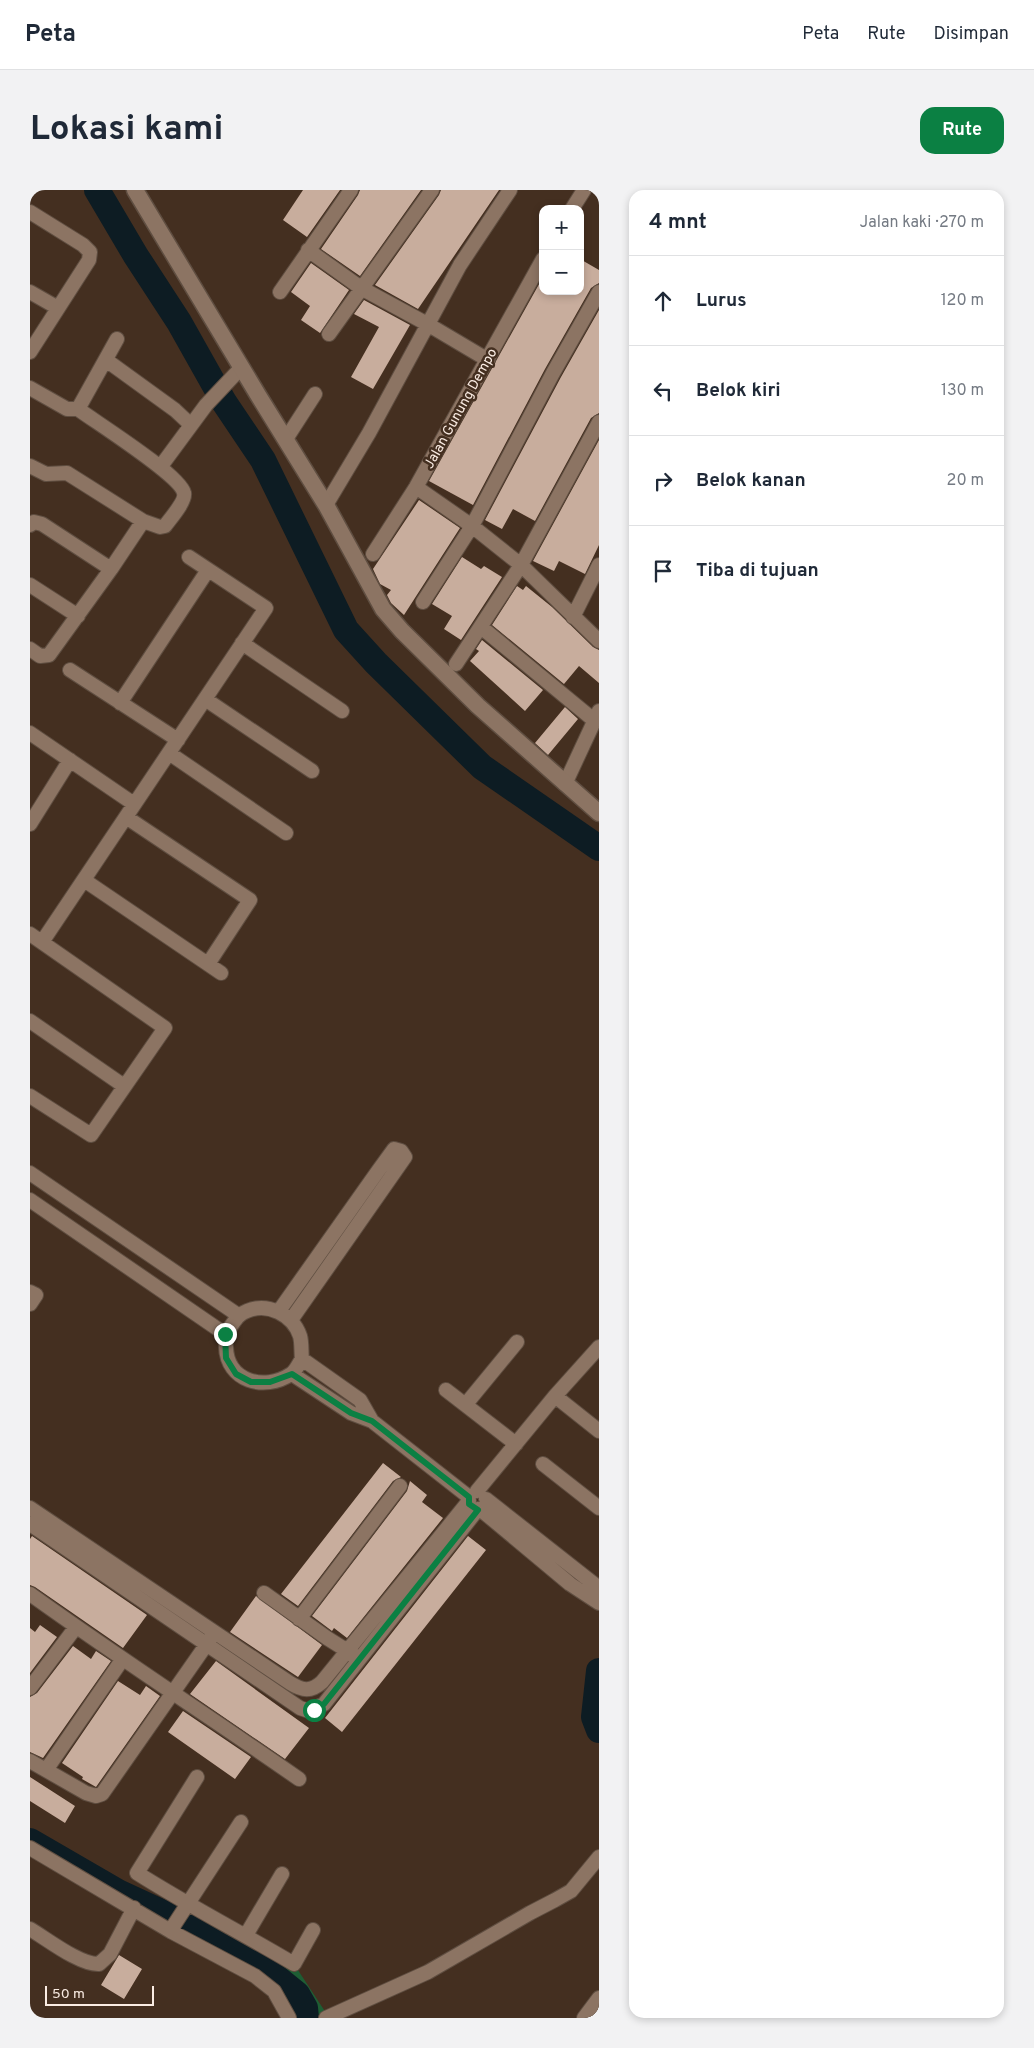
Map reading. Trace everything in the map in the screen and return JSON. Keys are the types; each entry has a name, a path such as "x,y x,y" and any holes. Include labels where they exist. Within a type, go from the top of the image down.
{"street":[{"path":"135,190 241,368 326,505 388,615 471,700 599,813"},
{"path":"280,292 350,190"},
{"path":"329,334 432,190"},
{"path":"326,505 369,433 460,265 510,190"},
{"path":"575,205 584,190"},
{"path":"30,212 83,245 90,252 89,260 30,352"},
{"path":"308,250 361,288 429,324 488,360"},
{"name":"Jalan Gunung Dempo","path":"373,554 416,487 539,266"},
{"path":"30,292 58,308"},
{"path":"423,602 472,526 553,373 599,292"},
{"path":"78,409 117,339"},
{"path":"106,360 179,413 191,425"},
{"path":"161,466 206,405 241,368"},
{"path":"30,388 67,409 78,409 161,466 183,490 184,499 165,526 160,527 143,521 68,473 46,474 30,466"},
{"path":"286,439 315,394"},
{"path":"456,664 521,565 599,422"},
{"path":"416,487 472,526 521,565 599,641"},
{"path":"30,649 40,656 48,655 78,616 143,521"},
{"path":"30,525 34,522 42,524 111,569"},
{"path":"42,942 266,608 189,558"},
{"path":"573,617 599,565"},
{"path":"120,703 208,570"},
{"path":"30,585 78,616"},
{"path":"481,627 597,716 565,784"},
{"path":"242,643 342,711"},
{"path":"70,670 178,740"},
{"path":"205,699 312,771"},
{"path":"30,733 134,804"},
{"path":"169,753 286,832"},
{"path":"30,824 70,760"},
{"path":"126,816 250,900 208,964"},
{"path":"84,880 221,973"},
{"path":"30,934 164,1028 90,1135 30,1096"},
{"path":"30,1021 124,1086"},
{"path":"279,1311 378,1171 394,1150 400,1151 405,1157 291,1320"},
{"path":"30,1173 238,1315"},
{"path":"30,1200 225,1334"},
{"path":"30,1292 36,1295 30,1304"},
{"path":"262,1308 279,1311 291,1320 300,1336 302,1359 292,1374 270,1382 251,1382 236,1374 226,1358 225,1334 238,1315 248,1310 262,1308"},
{"path":"466,1404 517,1342"},
{"path":"30,1524 300,1708 314,1710 324,1704 360,1659 477,1501 516,1444 555,1396 598,1350"},
{"path":"302,1359 360,1400 372,1421"},
{"path":"292,1374 351,1413 372,1421 477,1501 599,1588"},
{"path":"446,1390 516,1444"},
{"path":"555,1396 599,1431"},
{"path":"543,1464 599,1508"},
{"path":"299,1619 400,1486"},
{"path":"477,1501 570,1584 599,1603"},
{"path":"31,1510 296,1686 307,1690 322,1682 477,1501"},
{"path":"264,1593 299,1619 360,1659"},
{"path":"30,1594 122,1660 173,1692 299,1779"},
{"path":"30,1688 76,1627"},
{"path":"30,1760 86,1793 96,1796 102,1794 207,1646 215,1631"},
{"path":"46,1770 122,1660"},
{"path":"312,1689 324,1704"},
{"path":"197,1777 137,1873 188,1905 294,1964 314,1930"},
{"path":"173,1928 241,1822"},
{"path":"30,1848 255,1976 274,1991 289,2018"},
{"path":"327,2017 428,1972 530,1912 571,1891 599,1857"},
{"path":"246,1936 282,1874"},
{"path":"30,1929 83,1961 93,1965 99,1964 110,1954 134,1908"},
{"path":"584,2018 599,1998"}],"green space":[{"path":"30,1841 118,1892 177,1920 188,1905 294,1964 328,2016 326,2018 289,2018 274,1991 30,1848"}],"building":[{"path":"303,190 340,190 307,237 283,220"},
{"path":"360,190 421,190 360,276 321,249"},
{"path":"441,190 499,190 418,309 375,285"},
{"path":"584,261 599,270 599,283 591,288 545,369 473,505 429,481 539,284 539,295 584,295"},
{"path":"311,263 349,290 320,333 301,320 310,306 291,292"},
{"path":"364,300 410,325 373,389 351,377 379,327 354,314"},
{"path":"599,310 599,413 591,418 535,521 513,509 502,529 485,520"},
{"path":"599,440 599,545 585,574 559,561 554,571 533,561"},
{"path":"419,500 460,528 404,615 391,603 387,595 391,590 380,584 373,569"},
{"path":"462,557 481,569 484,566 502,577 461,640 444,629 452,616 432,604"},
{"path":"517,586 523,590 526,586 552,607 593,647 599,650 599,683 579,666 564,684 492,625"},
{"path":"482,640 543,690 525,711 470,661 479,651 476,649"},
{"path":"565,707 578,719 548,755 535,743"},
{"path":"383,1463 401,1477 393,1481 298,1606 281,1594"},
{"path":"410,1481 427,1495 422,1502 443,1518 347,1638 334,1628 332,1631 312,1616 407,1491"},
{"path":"32,1536 147,1615 123,1648 30,1585 30,1539"},
{"path":"468,1536 486,1550 342,1732 325,1718"},
{"path":"256,1596 322,1645 298,1677 230,1632"},
{"path":"40,1625 57,1637 30,1673 30,1628 35,1632"},
{"path":"73,1646 91,1659 96,1651 111,1661 43,1758 30,1752 30,1697 37,1693"},
{"path":"216,1661 309,1728 285,1759 190,1694"},
{"path":"118,1681 140,1695 146,1686 160,1696 96,1787 82,1779 83,1777 62,1763"},
{"path":"183,1711 251,1757 235,1779 168,1732"},
{"path":"30,1777 75,1806 65,1823 30,1801"},
{"path":"119,1955 142,1969 124,1999 101,1985"}],"waterway":[{"path":"97,190 136,256 179,322 224,402 263,460 346,630 376,663 482,767 599,848"},
{"path":"599,1671 594,1717 599,1730"},
{"path":"30,1841 118,1892 185,1923 271,1973 297,1994 305,2008 306,2018"}],"route":[{"path":"225,1334 226,1358 236,1374 251,1382 270,1382 292,1374 351,1413 372,1421 396,1438 469,1497 471,1507 478,1510 324,1704 314,1710"}]}
